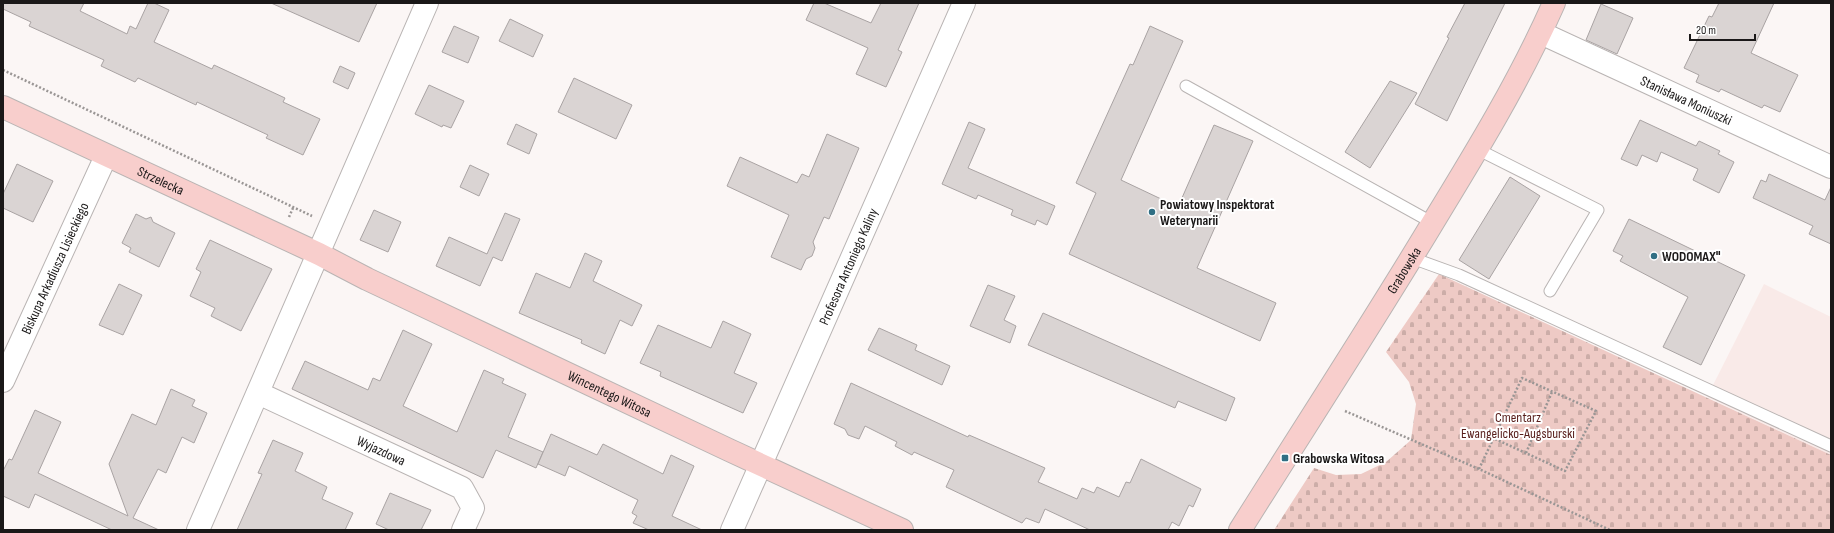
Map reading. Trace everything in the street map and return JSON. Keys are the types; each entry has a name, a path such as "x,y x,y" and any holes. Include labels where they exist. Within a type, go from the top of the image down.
{"street":[{"path":"198,530 427,3"},
{"name":"Profesora Antoniego Kaliny","path":"732,530 964,3"},
{"name":"Grabowska","path":"1240,530 1433,223 1503,105 1541,32 1554,3"},
{"name":"Stanisława Moniuszki","path":"1541,32 1831,167"},
{"name":"Strzelecka","path":"3,107 319,254"},
{"name":"Biskupa Arkadiusza Lisieckiego","path":"3,381 106,156"},
{"name":"Wincentego Witosa","path":"319,254 381,286 760,465 902,530"},
{"name":"Wyjazdowa","path":"258,393 462,488 473,508 463,530"}],"lane":[{"path":"1186,86 1433,223"},
{"path":"1477,149 1598,210 1550,291"},
{"path":"1412,258 1459,275 1831,446"}],"path":[{"path":"3,70 314,218"},
{"path":"1479,469 1493,438 1522,378 1596,411 1565,471 1493,438"},
{"path":"1526,453 1552,392"},
{"path":"1345,411 1479,469 1610,530"}],"shaded area":[{"path":"1764,284 1831,317 1831,455 1707,397"}],"green space":[{"name":"Cmentarz Ewangelicko-Augsburski","path":"1439,274 1831,455 1831,530 1274,530 1314,468 1336,475 1361,474 1386,462 1411,440 1416,404 1409,382 1386,352"}],"building":[{"path":"3,3 84,3 80,11 127,34 130,26 136,29 148,3 154,3 169,10 154,42 212,69 214,65 285,98 283,102 320,119 303,155 266,138 268,135 197,102 196,105 138,78 135,82 101,66 104,60 29,26 31,22 3,9"},
{"path":"271,3 377,3 359,42"},
{"path":"814,3 824,3 871,23 881,3 919,3 898,50 902,52 886,87 856,74 868,48 806,20"},
{"path":"1465,3 1505,3 1447,121 1415,104"},
{"path":"1719,3 1774,3 1751,53 1798,75 1780,112 1764,105 1762,108 1721,89 1719,92 1696,82 1699,75 1684,68 1709,16 1712,17"},
{"path":"1601,4 1633,18 1617,54 1586,40"},
{"path":"510,19 543,35 533,57 499,41"},
{"path":"454,26 479,37 468,63 442,52"},
{"path":"1150,26 1183,41 1121,180 1178,207 1214,125 1253,141 1197,268 1276,303 1260,341 1069,254 1096,193 1076,183 1130,64 1133,65"},
{"path":"340,66 355,73 348,89 333,82"},
{"path":"574,78 632,105 616,139 558,112"},
{"path":"1390,81 1417,93 1370,168 1345,152"},
{"path":"429,85 464,101 451,128 443,125 442,127 415,114"},
{"path":"1640,120 1696,146 1699,141 1720,151 1718,154 1734,162 1719,193 1693,180 1698,169 1661,152 1657,162 1642,155 1637,166 1621,159"},
{"path":"969,122 985,129 968,168 1055,206 1047,225 1037,220 1035,225 1011,215 1013,210 978,195 976,199 942,184"},
{"path":"516,124 537,134 529,154 507,144"},
{"path":"827,134 859,148 829,219 824,217 813,242 815,248 812,256 806,259 801,270 771,257 789,215 727,186 740,157 797,183 802,174 809,177"},
{"path":"17,164 53,181 33,222 3,208 3,194"},
{"path":"470,165 489,174 479,196 460,187"},
{"path":"1769,174 1825,200 1831,187 1831,244 1809,234 1813,226 1753,198 1761,180 1766,182"},
{"path":"1510,177 1540,196 1489,279 1459,260"},
{"path":"374,210 401,222 388,252 360,240"},
{"path":"505,213 520,219 502,261 493,257 480,286 436,266 449,237 487,254"},
{"path":"136,214 146,219 151,217 153,222 175,233 159,267 129,252 131,248 122,243"},
{"path":"1629,219 1745,275 1701,365 1663,347 1688,297 1620,261 1623,256 1613,251"},
{"path":"210,240 272,269 241,331 211,316 215,308 190,296 201,272 196,269"},
{"path":"585,253 602,261 593,281 642,305 632,326 620,320 605,354 581,343 582,340 519,313 536,273 570,288"},
{"path":"119,284 142,295 123,335 99,325"},
{"path":"988,285 1015,296 1004,320 1016,326 1010,343 970,326"},
{"path":"1043,313 1235,398 1226,421 1178,401 1175,408 1028,345"},
{"path":"723,321 751,334 734,373 757,383 743,413 660,376 661,372 640,363 658,325 711,348"},
{"path":"879,328 917,345 915,350 950,366 942,385 868,350"},
{"path":"403,330 432,344 403,406 457,432 484,370 504,379 502,383 526,394 508,437 543,452 536,468 496,450 483,478 292,389 305,361 368,390 373,378 380,381"},
{"path":"851,383 968,437 969,435 1045,468 1038,482 1077,499 1082,488 1094,493 1097,487 1119,497 1126,482 1130,483 1141,459 1201,489 1193,507 1189,505 1179,526 1172,522 1168,530 1090,530 1045,509 1039,523 1026,518 1022,523 946,487 954,470 914,452 912,455 895,446 897,442 865,426 859,439 848,435 845,429 834,424"},
{"path":"171,389 195,400 192,406 207,413 194,443 182,437 166,473 158,469 133,518 159,530 112,530 35,494 29,508 3,496 3,471 9,459 12,460 35,410 61,422 38,473 128,516 109,464 132,414 156,425"},
{"path":"551,434 597,455 603,444 663,474 671,455 694,466 672,516 702,530 649,530 633,523 637,516 632,513 638,500 569,466 565,476 538,464"},
{"path":"273,440 303,453 295,471 327,487 322,499 353,513 345,530 237,530 262,474 258,473"},
{"path":"390,493 431,510 421,530 389,530 376,524"}],"place":[{"name":"Powiatowy Inspektorat Weterynarii","path":"1152,212"},
{"name":"WODOMAX\"","path":"1654,256"},
{"name":"Grabowska Witosa","path":"1285,458"}]}
